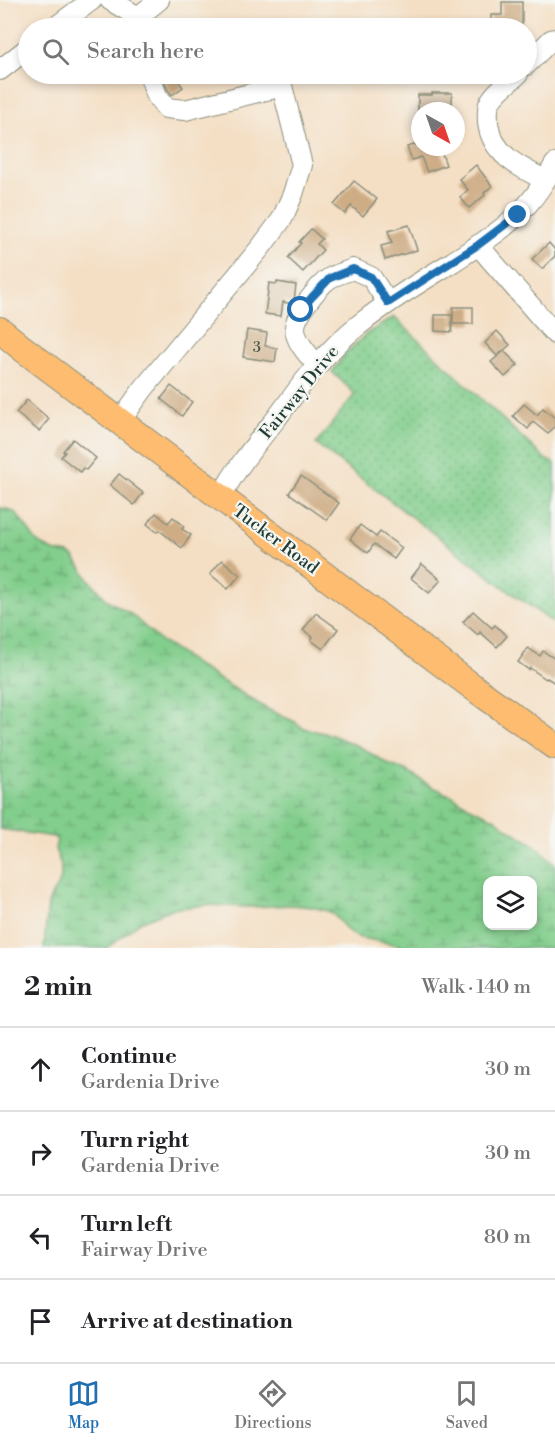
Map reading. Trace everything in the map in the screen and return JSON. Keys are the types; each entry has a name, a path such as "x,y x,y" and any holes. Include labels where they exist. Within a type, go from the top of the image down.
{"main road":[{"name":"Tucker Road","path":"0,330 481,693 555,746"}],"street":[{"path":"68,18 92,0"},
{"path":"110,0 134,18"},
{"path":"145,18 159,0"},
{"path":"537,53 555,39"},
{"path":"0,70 18,56"},
{"path":"120,421 144,388 230,286 282,219 302,165 282,86 184,110 166,108 157,96 153,84"},
{"path":"508,84 489,105 490,133 502,153 525,170 550,172"},
{"name":"Fairway Drive","path":"221,498 247,456 317,365 348,333 388,303 478,245 518,215 529,204 550,172"},
{"path":"478,245 555,334"},
{"path":"317,365 300,344 295,327 301,310 330,278 353,269 371,277 388,303"}],"green space":[{"path":"394,317 545,459 555,464 555,624 316,444 355,394 332,372 347,352 366,334"},
{"path":"0,508 16,513 37,542 52,551 74,557 107,600 131,614 158,639 204,670 267,709 303,728 332,735 406,771 432,787 496,819 540,849 555,864 555,948 403,948 357,937 328,911 312,907 206,905 171,909 140,922 107,948 44,948 48,905 60,882 61,875 61,865 55,849 57,840 54,837 0,829"}],"building":[{"path":"502,2 522,2 522,18 491,18 491,15 502,15"},
{"path":"165,84 181,84 183,87 172,95"},
{"path":"432,93 452,93 452,102 418,102 418,95 432,95"},
{"path":"411,146 411,156 443,156 446,165 427,172 421,157 412,160 407,147"},
{"path":"476,165 492,186 469,208 460,197 468,190 459,179"},
{"path":"354,181 377,199 363,216 351,206 345,214 334,205"},
{"path":"409,225 417,250 385,260 381,246 392,243 388,231"},
{"path":"311,229 322,239 317,244 323,250 303,272 288,258"},
{"path":"549,243 555,250 555,256 542,269 532,259"},
{"path":"277,282 296,285 294,301 292,304 283,302 281,316 265,314 269,283 277,284"},
{"path":"453,307 473,307 473,324 453,324"},
{"path":"435,315 452,315 452,332 435,331"},
{"path":"247,330 267,333 265,346 277,348 275,362 243,357"},
{"path":"497,331 510,345 497,356 485,343"},
{"path":"504,351 518,365 505,377 491,362"},
{"path":"171,386 192,402 182,416 161,399"},
{"path":"27,400 49,419 39,431 16,413"},
{"path":"524,404 537,415 543,408 555,418 555,426 548,434 533,422 528,429 513,416"},
{"path":"73,439 96,458 86,470 83,468 80,472 61,457"},
{"path":"119,474 143,493 134,505 110,485"},
{"path":"301,476 339,503 327,520 289,493"},
{"path":"156,513 168,523 173,517 184,526 182,529 191,535 182,548 159,530 157,532 147,524"},
{"path":"360,525 376,537 380,532 402,548 394,559 374,544 368,553 350,539"},
{"path":"222,560 240,575 228,589 210,574"},
{"path":"422,564 441,580 429,593 411,578"},
{"path":"473,611 492,628 495,625 507,636 497,647 480,632 478,635 463,622"},
{"path":"316,613 338,629 323,649 311,640 313,637 303,630"},
{"path":"528,648 540,656 543,651 555,659 555,683 518,662"}],"route":[{"path":"301,310 330,278 353,269 371,277 388,303 478,245 518,215"}]}
